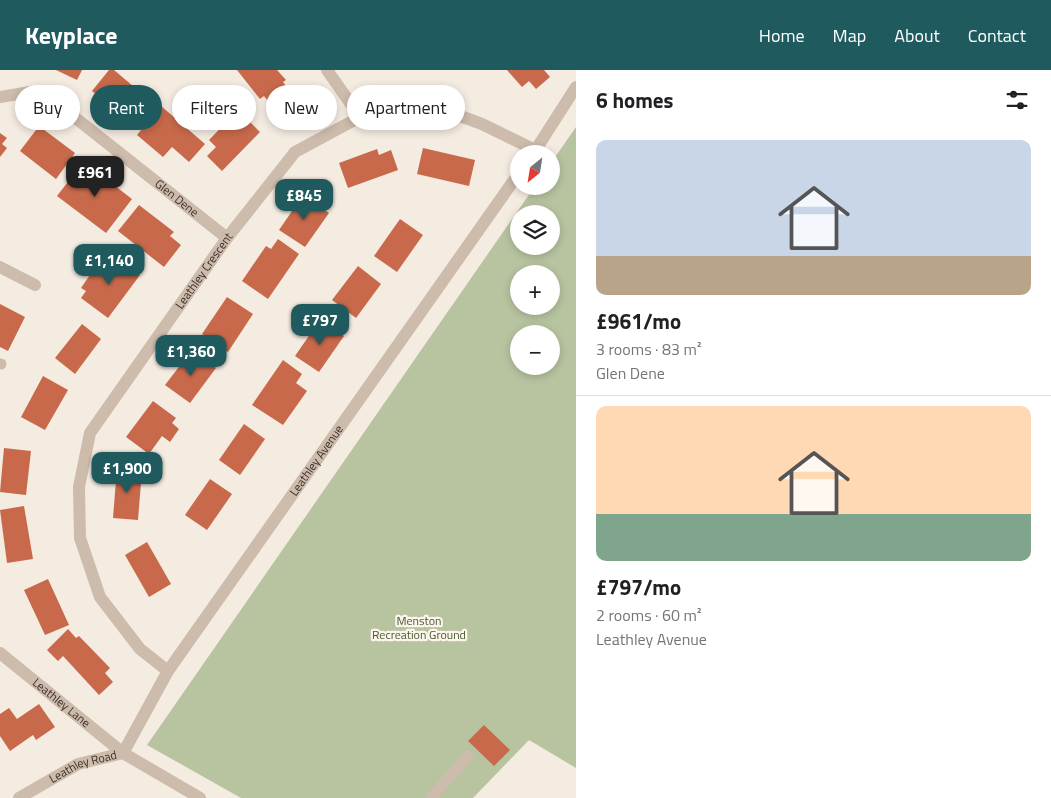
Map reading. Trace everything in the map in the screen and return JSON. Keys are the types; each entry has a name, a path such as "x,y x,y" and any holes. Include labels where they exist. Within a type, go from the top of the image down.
{"street":[{"path":"326,70 347,99"},
{"path":"539,145 576,87"},
{"name":"Glen Dene","path":"0,96 30,92 68,112 227,238"},
{"name":"Leathley Crescent","path":"465,118 482,124 521,145"},
{"name":"Leathley Crescent","path":"168,671 140,649 100,597 80,538 79,487 90,433 227,238 295,152 347,124"},
{"name":"Leathley Avenue","path":"123,753 168,671 510,186"},
{"path":"0,267 35,285"},
{"name":"Leathley Lane","path":"0,653 123,753 200,798"},
{"name":"Leathley Road","path":"20,798 78,764 123,753"}],"lane":[{"path":"431,798 468,756"}],"green space":[{"name":"Menston Recreation Ground","path":"576,127 576,768 529,740 473,798 241,798 147,745 510,222 510,255 560,255 560,205 522,205 529,195 560,195 560,150"}],"building":[{"path":"56,70 82,70 77,80"},
{"path":"109,70 114,70 132,85 97,85"},
{"path":"237,70 277,70 286,80 283,82 285,85 266,85 266,98 264,96 260,99 256,94 256,85 249,85"},
{"path":"507,70 544,70 550,77 536,89 529,81 522,87"},
{"path":"162,107 172,115 172,130 189,130 205,144 189,162 172,147 163,157 137,135 141,130 162,130"},
{"path":"256,128 260,132 222,171 207,156 216,147 209,140 219,130 256,130"},
{"path":"36,130 44,130 75,153 56,179 20,151"},
{"path":"0,133 7,138 2,144 7,148 0,157"},
{"path":"423,148 475,160 469,186 417,174"},
{"path":"377,149 379,155 391,150 398,170 348,188 339,163"},
{"path":"88,165 132,199 106,233 57,196 74,174 79,178"},
{"path":"303,195 329,213 305,247 279,230"},
{"path":"139,205 174,232 170,236 181,245 164,267 118,231"},
{"path":"400,219 423,235 397,272 374,256"},
{"path":"278,239 299,254 268,299 242,281 266,246 271,249"},
{"path":"118,258 140,275 108,318 81,298 86,291 81,288 96,266 101,270 108,261 113,264"},
{"path":"358,266 381,284 356,318 332,300"},
{"path":"227,297 253,314 228,352 202,334"},
{"path":"0,304 25,317 8,351 0,347"},
{"path":"320,320 344,336 319,372 295,356"},
{"path":"82,324 101,339 75,374 55,358"},
{"path":"192,350 216,368 190,403 165,385"},
{"path":"283,360 302,374 296,383 307,391 283,425 252,405"},
{"path":"43,376 68,390 45,430 21,417"},
{"path":"153,401 176,418 172,423 179,429 170,442 162,436 149,454 126,437"},
{"path":"244,424 265,439 240,475 219,460"},
{"path":"4,448 31,451 26,495 0,492"},
{"path":"117,468 142,470 138,520 113,518"},
{"path":"210,479 232,494 207,530 185,515"},
{"path":"24,506 33,559 7,563 0,510"},
{"path":"147,542 171,584 149,597 125,555"},
{"path":"48,579 69,625 45,635 24,590"},
{"path":"68,629 76,638 79,636 110,668 105,673 113,682 99,695 63,656 58,661 47,650"},
{"path":"39,704 55,727 36,740 33,735 10,751 0,736 0,714 9,708 17,719"},
{"path":"484,725 510,750 494,766 468,741"}]}
